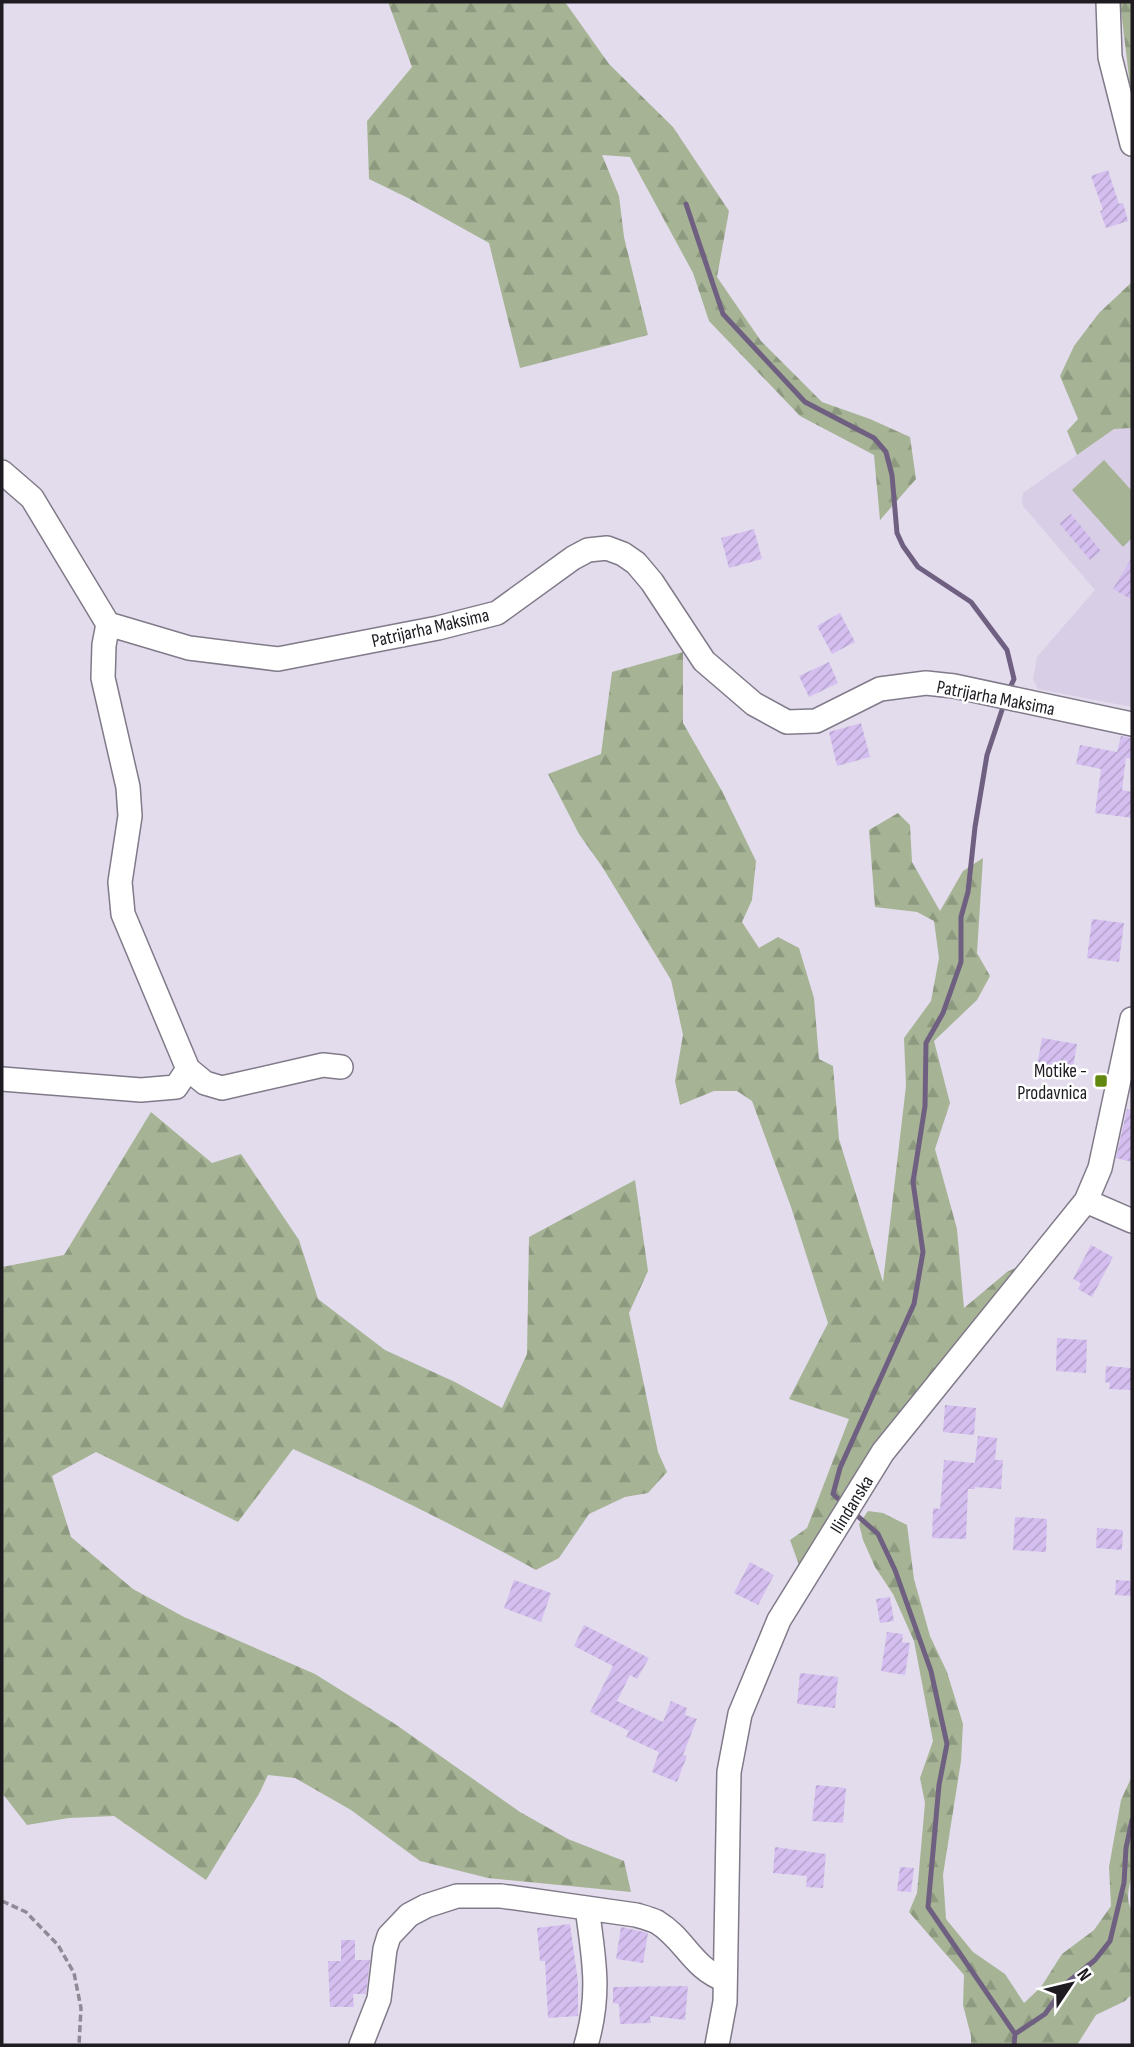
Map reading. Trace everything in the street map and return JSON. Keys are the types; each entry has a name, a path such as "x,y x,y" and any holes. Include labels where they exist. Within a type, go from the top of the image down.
{"street":[{"path":"1108,2 1110,57 1132,144"},
{"path":"2,472 32,498 108,624 103,678 128,787 130,816 120,882 122,914 188,1069 205,1083 222,1088 323,1065 341,1066"},
{"name":"Patrijarha Maksima","path":"108,624 189,648 278,659 438,628 497,613 573,558 588,550 607,548 636,563 652,582 704,661 754,704 787,722 816,721 880,688 926,683 954,686 1132,724"},
{"name":"Ilindanska","path":"717,2045 725,2002 729,1772 740,1714 779,1620 883,1452 1086,1201 1100,1168 1132,1020"},
{"path":"2,1079 141,1090 176,1087 188,1069"},
{"path":"1086,1201 1132,1221"},
{"path":"362,2045 379,1999 389,1936 409,1915 426,1906 457,1896 501,1896 636,1915 656,1921 670,1932 710,1975 725,1980"},
{"path":"586,2045 595,2010 596,1992 587,1908"}],"path":[{"path":"2,1901 26,1912 58,1945 74,1973 81,2008 79,2045"}],"shaded area":[{"path":"1132,428 1132,707 1038,689 1033,679 1037,657 1095,590 1023,506 1022,499 1023,493 1114,429"}],"green space":[{"path":"388,2 565,2 609,64 673,127 729,211 717,277 761,341 822,402 910,437 916,479 880,520 874,455 800,416 709,321 693,273 630,157 602,155 619,196 624,237 648,335 520,368 489,243 369,179 367,121 412,67"},
{"path":"1120,2 1132,2 1132,102"},
{"path":"1132,282 1132,428 1114,429 1077,455 1067,431 1078,419 1060,376 1074,346 1099,313"},
{"path":"1104,460 1132,491 1132,538 1123,547 1072,490"},
{"path":"683,652 683,723 722,791 756,861 752,900 742,922 759,948 778,937 799,948 814,998 819,1059 833,1066 839,1139 883,1282 906,1086 904,1038 931,1001 939,958 934,921 917,912 875,907 869,830 898,813 910,825 912,862 940,911 963,871 983,858 977,953 990,976 977,1000 934,1041 950,1103 935,1149 957,1229 964,1308 1007,1272 1017,1267 882,1435 799,1565 790,1540 807,1528 849,1419 789,1399 828,1323 791,1207 752,1101 737,1091 714,1091 680,1105 675,1081 683,1035 671,980 603,868 579,834 548,774 601,754 612,672"},
{"path":"151,1112 212,1163 241,1154 299,1240 318,1299 385,1350 455,1382 502,1408 527,1354 529,1237 635,1180 648,1271 629,1313 658,1452 667,1472 648,1493 625,1497 589,1514 559,1558 536,1570 416,1507 293,1449 238,1522 96,1452 52,1476 71,1537 133,1589 184,1617 315,1674 395,1724 520,1812 568,1839 624,1861 631,1892 488,1878 420,1861 351,1810 295,1778 268,1775 206,1880 114,1816 69,1818 27,1825 2,1793 2,1267 64,1255"},
{"path":"868,1511 883,1513 907,1525 914,1579 930,1636 947,1672 963,1724 961,1761 943,1875 946,1919 973,1952 1005,1974 1024,2003 1041,1987 1062,1954 1094,1930 1111,1906 1109,1867 1121,1800 1132,1776 1132,1875 1128,1898 1132,1910 1132,1994 1125,2001 1096,2015 1077,2045 971,2045 963,2005 964,1975 909,1912 917,1893 925,1803 920,1778 933,1741 914,1641 893,1594 875,1567 863,1540 859,1524"}],"building":[{"path":"1108,170 1119,204 1123,203 1128,221 1106,228 1100,211 1103,210 1091,176"},
{"path":"1071,514 1101,551 1090,560 1059,523"},
{"path":"754,529 762,559 729,568 721,538"},
{"path":"1132,557 1132,600 1113,589"},
{"path":"840,613 855,642 832,654 817,626"},
{"path":"829,662 838,683 809,697 799,676"},
{"path":"861,723 870,757 837,766 829,732"},
{"path":"1121,736 1132,738 1132,759 1126,758 1122,790 1132,792 1132,818 1095,813 1101,769 1076,764 1080,745 1117,752"},
{"path":"1092,919 1124,923 1119,962 1087,958"},
{"path":"1042,1038 1077,1044 1071,1079 1036,1072"},
{"path":"1127,1109 1132,1110 1132,1162 1116,1158"},
{"path":"1091,1245 1113,1257 1092,1297 1078,1289 1081,1283 1073,1279"},
{"path":"1057,1338 1087,1340 1086,1373 1056,1371"},
{"path":"1106,1366 1132,1368 1132,1390 1109,1389 1110,1383 1105,1382"},
{"path":"945,1405 976,1408 974,1435 943,1432"},
{"path":"978,1436 997,1438 995,1460 1003,1460 1001,1489 968,1489 966,1539 932,1538 933,1508 940,1509 944,1460 975,1463"},
{"path":"1015,1517 1047,1519 1046,1552 1013,1550"},
{"path":"1097,1528 1123,1530 1122,1550 1096,1548"},
{"path":"750,1562 774,1575 758,1605 734,1593"},
{"path":"514,1580 551,1593 541,1622 504,1608"},
{"path":"1116,1580 1132,1581 1132,1596 1115,1595"},
{"path":"890,1597 894,1621 880,1623 876,1599"},
{"path":"584,1625 649,1658 637,1679 630,1675 617,1701 663,1722 671,1701 687,1708 685,1715 697,1719 683,1755 687,1756 677,1782 652,1772 659,1752 626,1737 629,1731 590,1712 613,1666 574,1646"},
{"path":"887,1632 903,1634 902,1642 910,1643 905,1675 881,1671"},
{"path":"800,1673 838,1677 835,1708 797,1704"},
{"path":"816,1785 846,1788 843,1823 812,1821"},
{"path":"775,1847 826,1854 823,1888 806,1887 807,1876 773,1873"},
{"path":"900,1867 914,1868 911,1892 897,1891"},
{"path":"570,1924 578,1982 578,2016 548,2018 545,1961 540,1961 537,1928"},
{"path":"621,1927 648,1933 643,1963 616,1959"},
{"path":"341,1940 355,1940 355,1960 370,1960 366,1994 353,1994 354,2007 330,2007 328,1961 341,1961"},
{"path":"688,1986 685,2020 650,2016 651,2023 620,2024 619,2004 613,2003 613,1987"}],"waterway":[{"path":"686,204 723,314 805,402 874,438 886,452 892,475 897,533 903,546 918,567 971,602 1007,650 1014,679 1008,692"},
{"path":"844,1504 833,1494 840,1468 914,1304 923,1252 913,1182 925,1106 926,1043 943,1013 961,962 961,917 968,892 987,755 1005,701"},
{"path":"852,1511 878,1534 895,1570 931,1671 947,1744 939,1785 928,1907 1015,2034"},
{"path":"1015,2034 1045,2014 1068,1982 1095,1960 1110,1941 1124,1883 1126,1848 1132,1820"},
{"path":"1014,2045 1015,2034"}],"place":[{"name":"Motike - Prodavnica","path":"1101,1081"}]}
